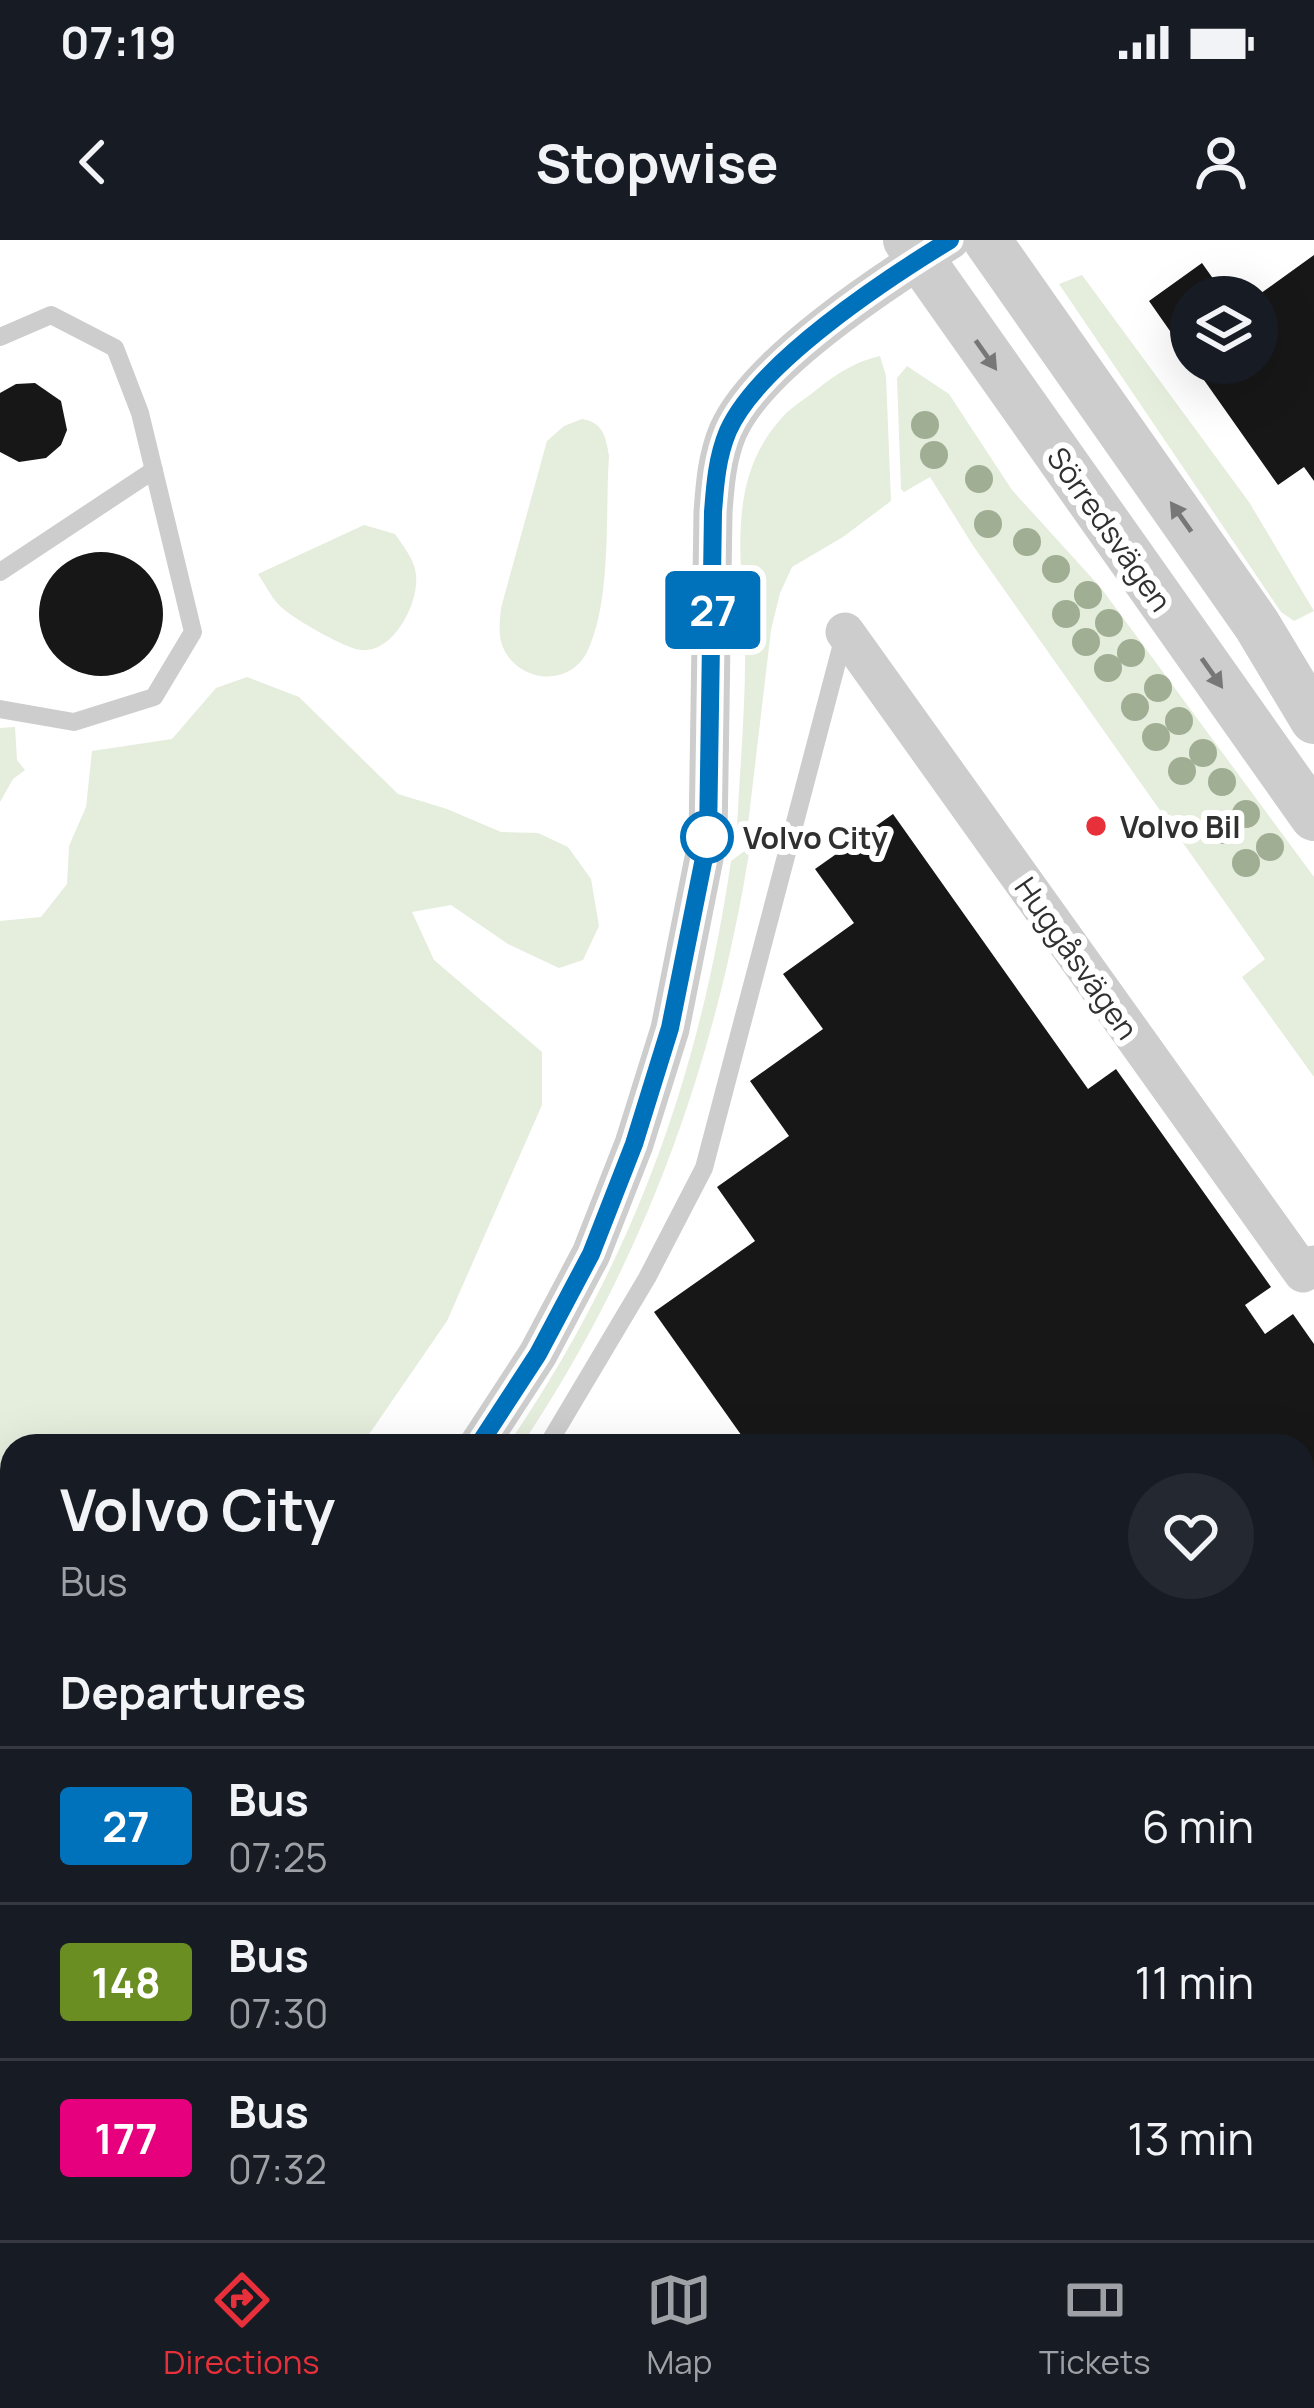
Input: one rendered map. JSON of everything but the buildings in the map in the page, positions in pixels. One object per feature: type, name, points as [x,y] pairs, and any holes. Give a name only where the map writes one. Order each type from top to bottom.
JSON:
[{"type":"street","points":[[987,240],[1307,692]]},
{"type":"street","points":[[486,1434],[538,1354],[591,1254],[634,1144],[670,1028],[708,838],[713,512],[715,478],[727,433],[743,404],[782,360],[925,246]]},
{"type":"street","name":"Sörredsvägen","points":[[925,246],[1314,818]]},
{"type":"street","name":"Huggåsvägen","points":[[845,632],[1303,1273],[1314,1265]]},
{"type":"lane","points":[[0,337],[51,315],[115,348],[140,413],[194,632],[154,697],[74,722],[0,709]]},
{"type":"lane","points":[[0,572],[154,470]]},
{"type":"lane","points":[[554,1434],[647,1278],[704,1168],[845,632]]},
{"type":"green space","points":[[1082,275],[1249,502],[1314,611],[1294,621],[1281,612],[1059,284]]},
{"type":"green space","points":[[880,356],[886,376],[891,501],[792,567],[780,593],[771,630],[747,833],[737,827],[745,665],[740,555],[751,471],[762,445],[788,412],[846,369]]},
{"type":"green space","points":[[907,366],[949,394],[1012,490],[1101,588],[1314,877],[1314,1077],[1242,977],[1265,959],[974,547],[930,477],[904,492],[901,489],[897,378]]},
{"type":"green space","points":[[582,419],[599,427],[609,456],[601,606],[580,662],[557,675],[531,674],[509,658],[501,640],[501,608],[547,441],[564,426]]},
{"type":"green space","points":[[364,525],[395,534],[413,564],[416,586],[409,612],[394,635],[373,649],[361,650],[285,610],[258,574]]},
{"type":"green space","points":[[247,677],[299,697],[398,794],[501,832],[538,833],[568,847],[591,879],[599,926],[583,960],[559,968],[508,944],[451,905],[412,912],[434,960],[542,1052],[542,1105],[447,1321],[369,1434],[0,1434],[0,921],[41,917],[67,884],[69,846],[86,807],[92,751],[172,739],[216,688]]},
{"type":"green space","points":[[15,727],[17,760],[25,770],[13,779],[0,802],[0,728]]},
{"type":"green space","points":[[750,847],[717,1006],[668,1159],[638,1233],[564,1377],[528,1434],[515,1434],[590,1308],[654,1167],[700,1019],[731,861]]},
{"type":"bus line","name":"27","points":[[488,1434],[538,1354],[591,1254],[634,1144],[670,1028],[708,838],[713,512],[715,478],[727,433],[743,404],[782,360],[950,240]]},
{"type":"place","name":"Volvo Bil","points":[[1096,826]]},
{"type":"place","name":"Volvo City","points":[[707,837]]}]
